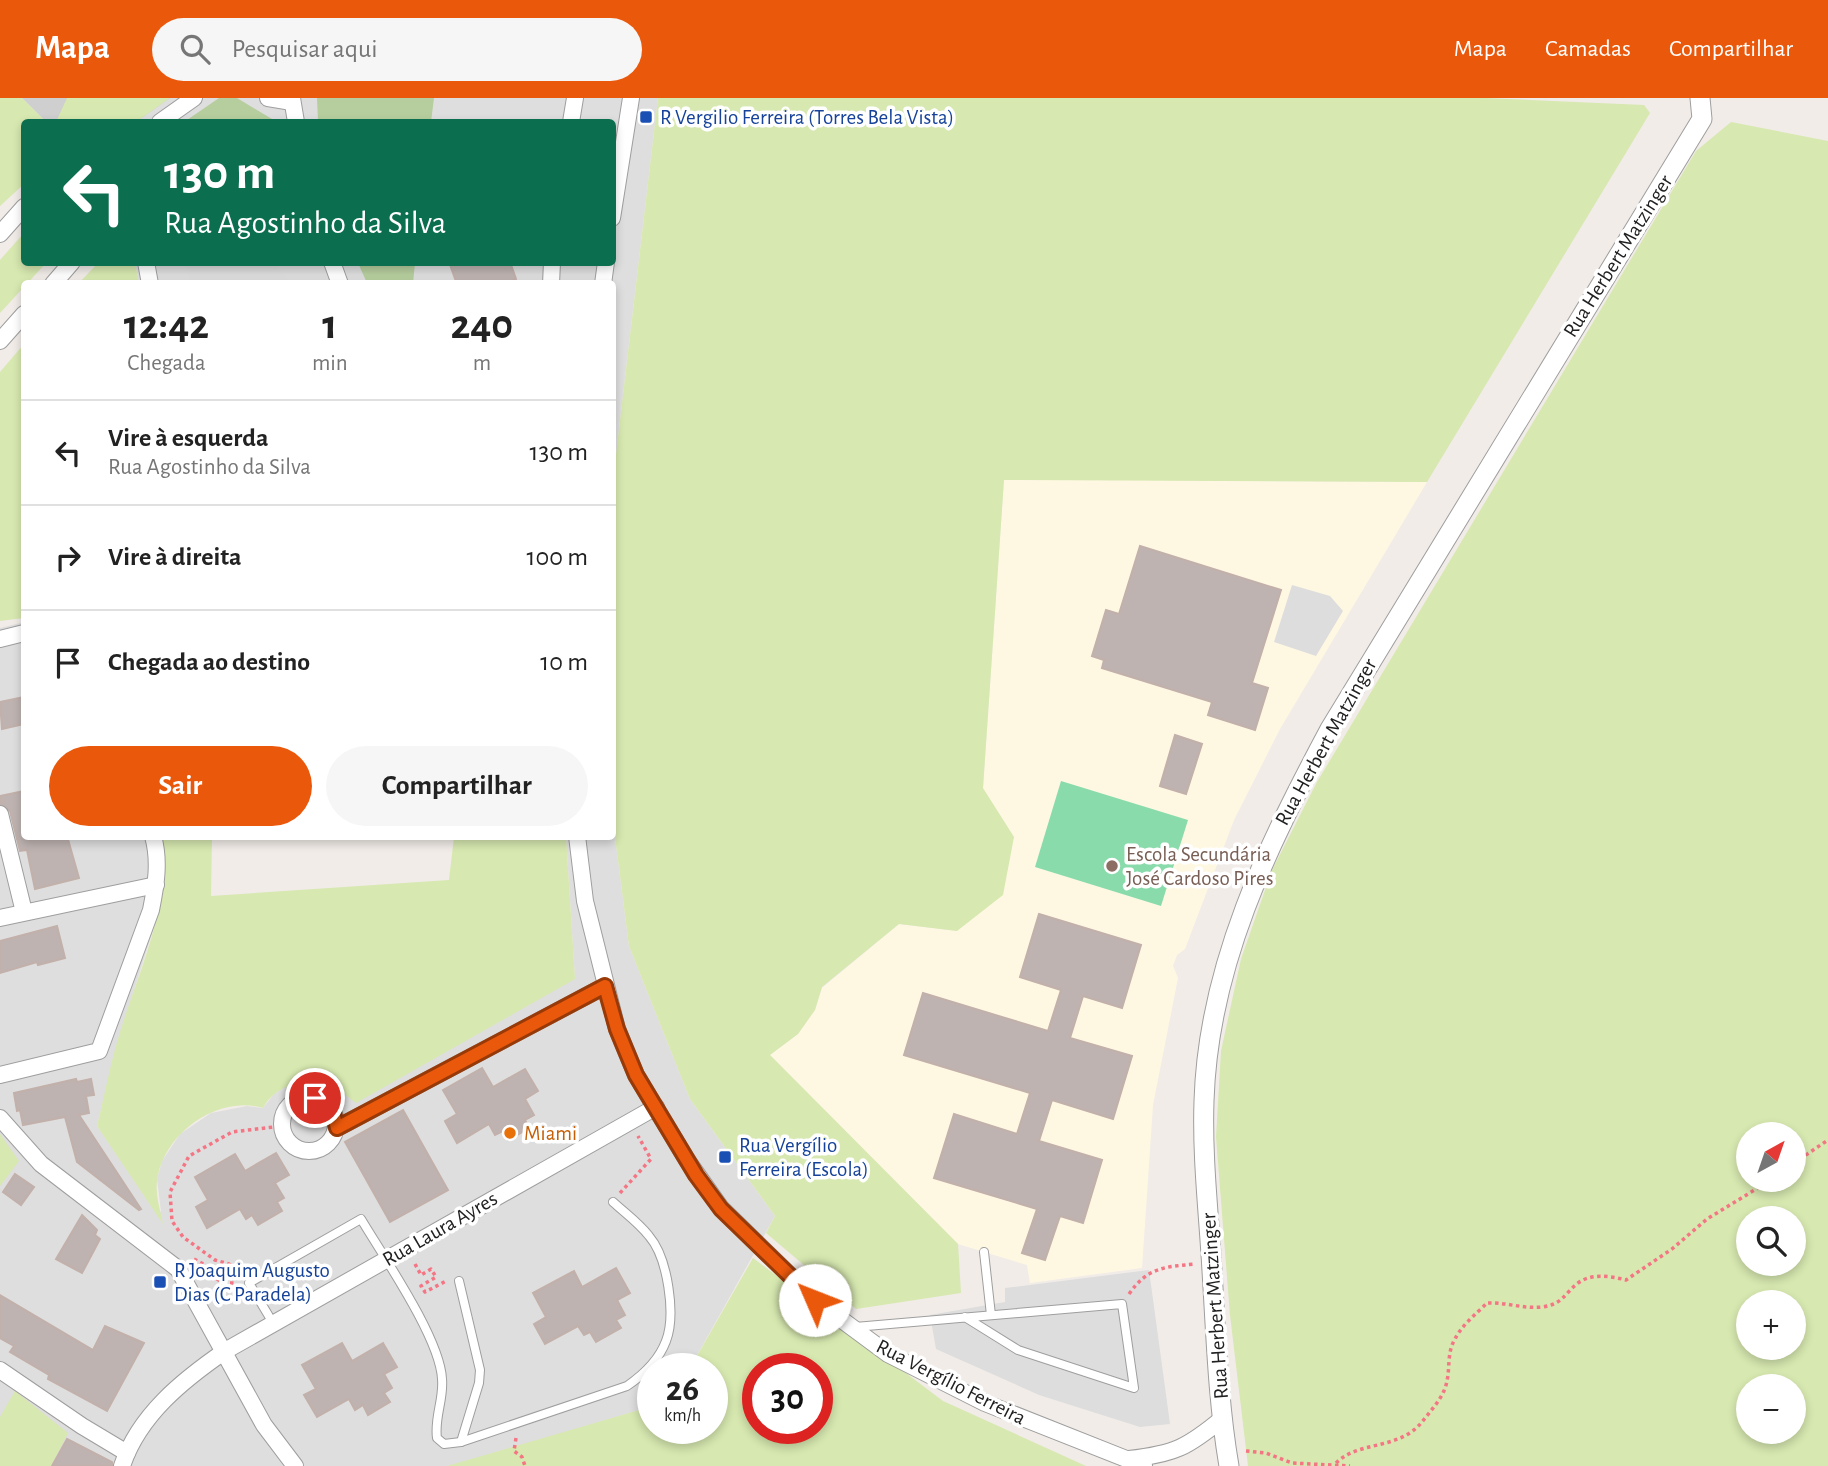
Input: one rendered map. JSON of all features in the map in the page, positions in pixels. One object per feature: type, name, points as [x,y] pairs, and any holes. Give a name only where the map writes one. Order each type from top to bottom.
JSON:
[{"type":"street","points":[[164,119],[194,98]]},
{"type":"street","points":[[268,98],[292,100],[295,119]]},
{"type":"street","points":[[572,119],[575,98]]},
{"type":"street","points":[[616,193],[631,98]]},
{"type":"street","name":"Rua Herbert Matzinger","points":[[1227,1461],[1212,1262],[1204,1101],[1210,1040],[1223,976],[1250,891],[1284,816],[1330,729],[1702,119],[1700,98]]},
{"type":"street","points":[[0,234],[21,210]]},
{"type":"street","points":[[56,280],[69,266]]},
{"type":"street","points":[[0,341],[21,317]]},
{"type":"street","points":[[0,639],[21,634]]},
{"type":"street","points":[[0,814],[24,912]]},
{"type":"street","points":[[0,1075],[99,1051],[151,910],[156,886],[157,852],[154,840]]},
{"type":"street","name":"Rua Vergílio Ferreira","points":[[577,840],[585,901],[617,1029],[636,1075],[691,1167],[721,1209],[815,1300],[888,1354],[985,1403],[1144,1466]]},
{"type":"street","points":[[0,918],[156,886]]},
{"type":"street","points":[[337,1128],[332,1109],[315,1098],[305,1097],[288,1107],[282,1126],[290,1144],[309,1152],[327,1145],[337,1128],[605,986]]},
{"type":"street","name":"Rua Laura Ayres","points":[[124,1459],[154,1410],[196,1371],[225,1351],[656,1107]]},
{"type":"street","points":[[0,1118],[41,1164],[173,1265],[225,1351],[264,1425],[295,1466]]},
{"type":"street","points":[[0,1370],[82,1426],[124,1459]]},
{"type":"street","name":"Rua Vergílio Ferreira","points":[[1126,1459],[1165,1455],[1194,1442],[1223,1418]]},
{"type":"lane","points":[[272,1323],[249,1283],[361,1219],[433,1345],[443,1381],[435,1427],[436,1438],[444,1444],[461,1442],[626,1386],[641,1376],[665,1344],[670,1327],[666,1270],[650,1236],[613,1202]]},
{"type":"lane","points":[[984,1252],[991,1315]]},
{"type":"lane","points":[[459,1281],[480,1370],[479,1383],[461,1442]]},
{"type":"lane","points":[[852,1328],[965,1317],[1122,1304],[1135,1388],[1018,1350],[965,1317]]},
{"type":"path","points":[[613,1202],[651,1159],[629,1122]]},
{"type":"path","points":[[229,1264],[215,1260],[190,1243],[172,1221],[170,1192],[189,1156],[232,1132],[282,1126]]},
{"type":"path","points":[[1806,1155],[1828,1140]]},
{"type":"path","points":[[1336,1463],[1345,1454],[1389,1444],[1408,1435],[1421,1423],[1439,1402],[1443,1392],[1455,1337],[1487,1303],[1544,1307],[1565,1299],[1579,1282],[1604,1275],[1626,1280],[1672,1249],[1707,1219],[1751,1192]]},
{"type":"path","points":[[182,1250],[190,1243]]},
{"type":"path","points":[[406,1248],[421,1275],[431,1269],[436,1277],[421,1286],[425,1292],[441,1282]]},
{"type":"path","points":[[188,1254],[220,1272],[229,1274],[237,1270]]},
{"type":"path","points":[[1122,1304],[1139,1280],[1159,1268],[1212,1262]]},
{"type":"path","points":[[173,1265],[188,1266],[225,1283],[249,1283]]},
{"type":"path","points":[[518,1422],[514,1451],[522,1457],[525,1466]]},
{"type":"path","points":[[1227,1461],[1266,1453],[1292,1463],[1336,1463],[1350,1466]]},
{"type":"shaded area","points":[[22,98],[658,98],[616,455],[616,280],[138,280],[136,266],[616,266],[616,119],[43,119]]},
{"type":"shaded area","points":[[22,98],[170,98],[140,119],[43,119]]},
{"type":"shaded area","points":[[186,266],[277,266],[288,280],[189,280]]},
{"type":"shaded area","name":"Escola Secundária José Cardoso Pires","points":[[1004,479],[1427,482],[1280,729],[1234,820],[1185,949],[1177,955],[1173,966],[1178,978],[1153,1105],[1142,1268],[1030,1283],[1027,1265],[958,1244],[770,1055],[798,1034],[815,1010],[822,988],[899,924],[957,931],[1014,837],[983,789]]},
{"type":"shaded area","points":[[1292,585],[1330,596],[1343,611],[1316,656],[1274,642]]},
{"type":"shaded area","points":[[21,623],[21,840],[163,840],[165,855],[157,918],[117,1044],[97,1126],[161,1212],[157,1179],[162,1161],[180,1134],[211,1113],[247,1106],[263,1108],[274,1094],[288,1085],[324,1078],[575,979],[566,840],[615,840],[629,946],[690,1099],[775,1216],[698,1353],[637,1353],[637,1411],[454,1466],[0,1466],[0,628]]},
{"type":"shaded area","points":[[1149,1270],[1170,1424],[1140,1427],[1039,1395],[936,1349],[930,1315],[1005,1302],[1005,1288]]},
{"type":"green space","points":[[0,98],[22,98],[43,119],[21,119],[21,187],[0,206]]},
{"type":"green space","points":[[67,98],[170,98],[140,119],[57,119]]},
{"type":"green space","points":[[219,98],[237,98],[272,119],[188,119]]},
{"type":"green space","points":[[317,98],[434,98],[431,119],[318,119]]},
{"type":"green space","points":[[658,98],[1485,98],[1644,105],[1650,113],[1427,482],[1004,480],[983,788],[1014,837],[1003,895],[957,931],[899,924],[822,987],[815,1010],[798,1034],[770,1055],[958,1244],[961,1293],[856,1309],[766,1233],[775,1216],[690,1099],[629,946],[615,840],[616,455]]},
{"type":"green space","points":[[1731,122],[1828,141],[1828,1466],[1248,1466],[1230,1315],[1216,1137],[1221,1051],[1241,959],[1272,870],[1317,782],[1696,151]]},
{"type":"green space","points":[[21,236],[21,266],[43,266],[30,280],[21,280],[21,290],[0,313],[0,260]]},
{"type":"green space","points":[[95,266],[136,266],[138,280],[82,280]]},
{"type":"green space","points":[[359,266],[415,266],[413,280],[366,280]]},
{"type":"green space","points":[[21,348],[21,618],[0,621],[0,372]]},
{"type":"green space","points":[[1061,781],[1188,820],[1161,906],[1035,867]]},
{"type":"green space","points":[[163,840],[212,840],[211,896],[449,880],[454,840],[566,840],[575,979],[356,1103],[323,1078],[282,1089],[263,1108],[246,1105],[229,1107],[197,1120],[183,1131],[163,1159],[158,1175],[157,1194],[163,1224],[97,1126],[117,1042],[157,916],[164,865]]},
{"type":"green space","points":[[0,1134],[19,1161],[0,1186]]},
{"type":"green space","points":[[753,1258],[943,1401],[1086,1466],[447,1466],[637,1411],[637,1444],[728,1444],[728,1353],[699,1353]]},
{"type":"green space","points":[[15,1391],[68,1433],[51,1466],[0,1466],[0,1417]]},
{"type":"building","points":[[450,266],[511,266],[516,279],[514,280],[456,280]]},
{"type":"building","points":[[1140,546],[1281,590],[1252,683],[1268,688],[1255,730],[1208,715],[1212,702],[1102,668],[1104,660],[1092,656],[1106,610],[1119,614]]},
{"type":"building","points":[[21,698],[21,725],[2,729],[0,702]]},
{"type":"building","points":[[1175,735],[1202,744],[1186,794],[1160,786]]},
{"type":"building","points":[[21,792],[21,840],[68,840],[79,878],[35,889],[27,850],[20,851],[10,811],[0,804],[0,796]]},
{"type":"building","points":[[1039,914],[1141,945],[1122,1008],[1083,996],[1070,1038],[1132,1056],[1113,1119],[1052,1100],[1039,1141],[1102,1160],[1083,1223],[1060,1216],[1045,1260],[1022,1253],[1037,1209],[934,1178],[954,1114],[1017,1134],[1030,1093],[904,1055],[923,993],[1048,1031],[1061,990],[1020,977]]},
{"type":"building","points":[[57,926],[65,958],[38,965],[37,962],[0,973],[0,941]]},
{"type":"building","points":[[482,1068],[493,1087],[525,1069],[538,1091],[525,1099],[534,1115],[525,1120],[529,1128],[508,1140],[503,1131],[495,1135],[489,1124],[457,1143],[445,1121],[457,1114],[443,1090]]},
{"type":"building","points":[[76,1079],[77,1082],[91,1079],[94,1095],[86,1096],[89,1113],[79,1115],[141,1209],[139,1210],[77,1162],[65,1117],[23,1125],[14,1093]]},
{"type":"building","points":[[403,1110],[448,1190],[390,1222],[345,1142]]},
{"type":"building","points":[[276,1153],[289,1175],[275,1183],[284,1198],[277,1202],[282,1211],[258,1225],[252,1215],[246,1219],[240,1209],[207,1228],[196,1207],[208,1200],[195,1177],[235,1154],[245,1171]]},
{"type":"building","points":[[15,1174],[34,1187],[21,1205],[3,1192]]},
{"type":"building","points":[[82,1215],[97,1230],[95,1235],[100,1239],[82,1273],[56,1259]]},
{"type":"building","points":[[616,1268],[630,1293],[617,1300],[625,1315],[616,1320],[621,1328],[596,1342],[590,1332],[584,1335],[578,1326],[545,1344],[534,1324],[546,1317],[533,1293],[574,1271],[582,1287]]},
{"type":"building","points":[[0,1295],[93,1350],[105,1326],[144,1343],[107,1411],[48,1379],[49,1375],[10,1352],[14,1346],[0,1338]]},
{"type":"building","points":[[342,1343],[352,1361],[383,1343],[397,1367],[384,1374],[392,1388],[384,1393],[390,1402],[368,1415],[363,1405],[355,1410],[349,1399],[317,1417],[304,1395],[316,1389],[302,1365]]},
{"type":"building","points":[[67,1439],[112,1462],[112,1466],[52,1466]]},
{"type":"place","name":"R Vergilio Ferreira (Torres Bela Vista)","points":[[646,117]]},
{"type":"place","name":"Escola Secundária José Cardoso Pires","points":[[1112,866]]},
{"type":"place","name":"Miami","points":[[510,1133]]},
{"type":"place","name":"Rua Vergílio Ferreira (Escola)","points":[[725,1157]]},
{"type":"place","name":"R Joaquim Augusto Dias (C Paradela)","points":[[160,1282]]},
{"type":"route","points":[[315,1098],[332,1109],[337,1128],[605,986],[617,1029],[636,1075],[696,1175],[721,1209],[815,1300]]}]
